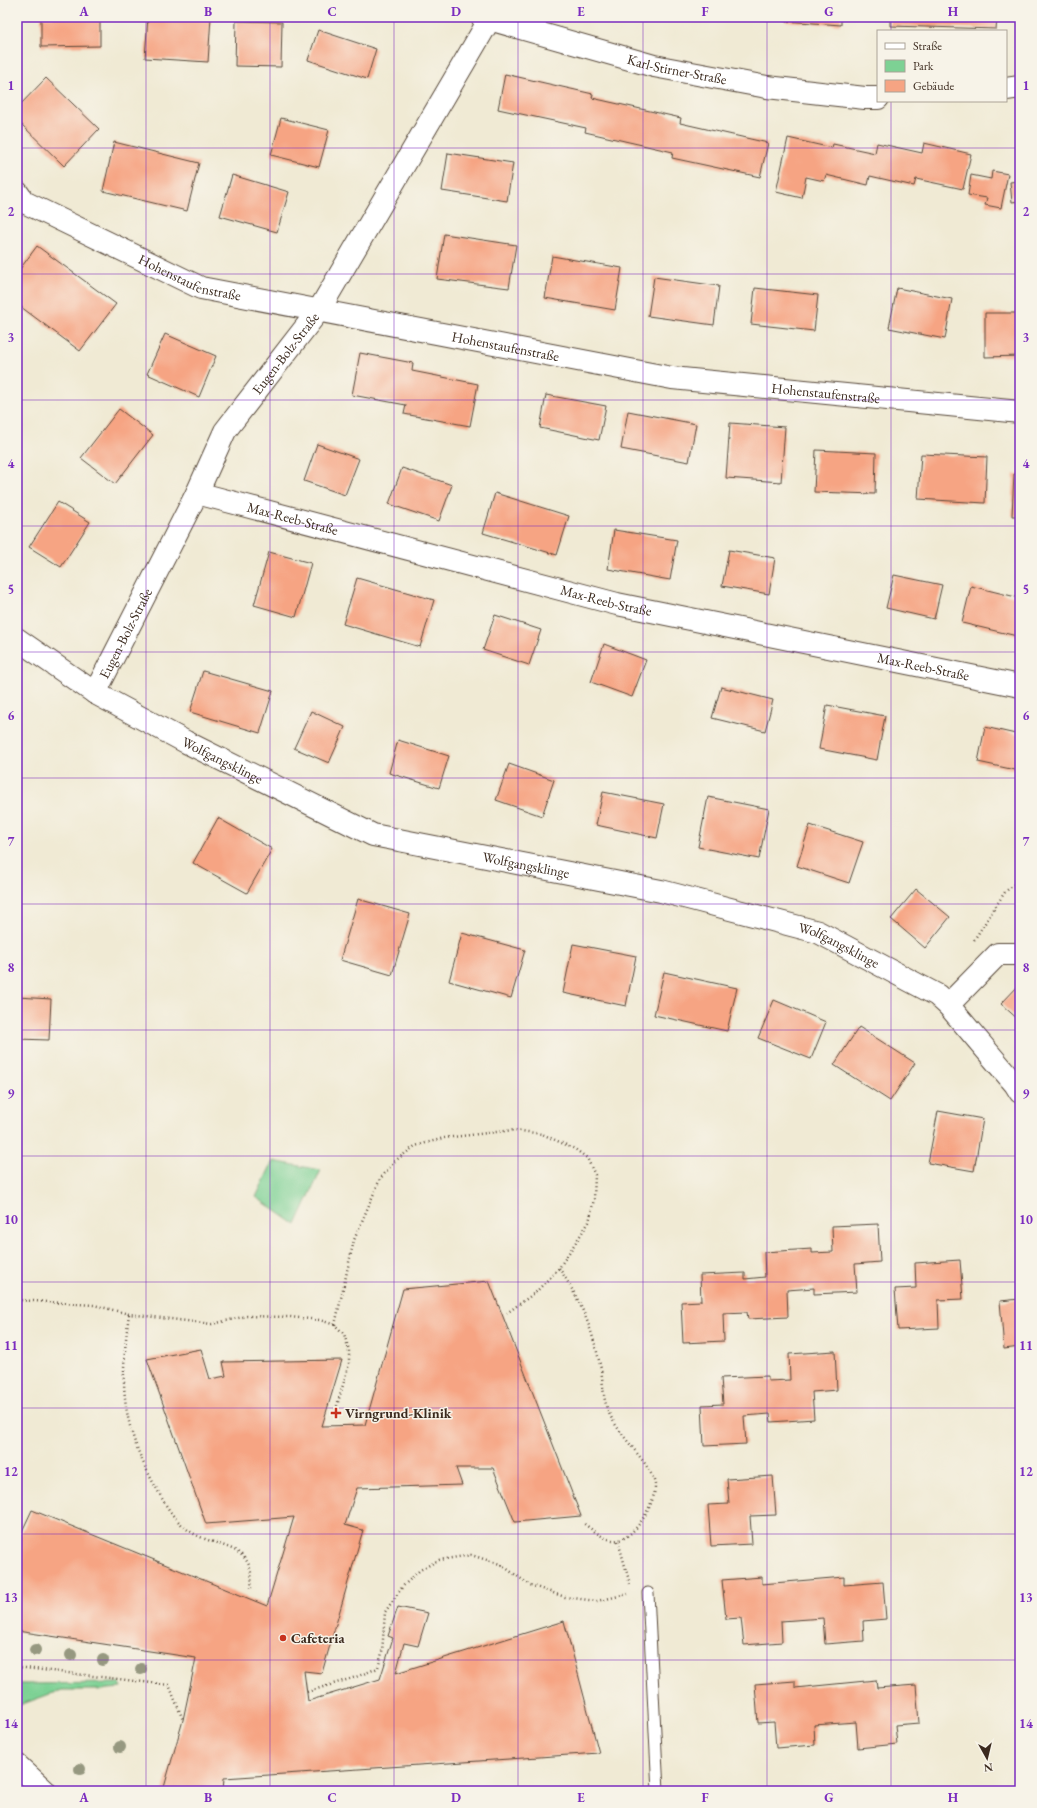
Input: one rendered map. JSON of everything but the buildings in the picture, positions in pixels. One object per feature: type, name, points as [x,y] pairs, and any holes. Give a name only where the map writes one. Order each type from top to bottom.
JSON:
[{"type":"street","name":"Karl-Stirner-Straße","points":[[488,18],[654,66],[767,87],[877,98]]},
{"type":"street","name":"Eugen-Bolz-Straße","points":[[96,693],[197,493],[225,431],[320,310],[488,18]]},
{"type":"street","points":[[1007,89],[1020,87]]},
{"type":"street","name":"Hohenstaufenstraße","points":[[17,192],[24,202],[201,288],[672,378],[1020,412]]},
{"type":"street","name":"Max-Reeb-Straße","points":[[197,493],[617,604],[1020,686]]},
{"type":"street","name":"Wolfgangsklinge","points":[[17,639],[96,693],[186,742],[373,835],[661,892],[818,932],[937,995],[948,1005],[1015,1084],[1020,1092]]},
{"type":"street","points":[[948,1005],[998,954],[1020,954]]},
{"type":"street","points":[[17,1765],[45,1791]]},
{"type":"lane","points":[[648,1593],[658,1791]]},
{"type":"path","points":[[971,944],[1005,892],[1020,879]]},
{"type":"path","points":[[335,1325],[354,1240],[380,1179],[395,1160],[415,1146],[444,1138],[514,1130],[542,1134],[575,1149],[587,1158],[595,1175],[594,1199],[589,1222],[560,1268],[536,1292],[507,1312]]},
{"type":"path","points":[[560,1268],[577,1296],[590,1325],[601,1369],[607,1408],[619,1432],[650,1470],[655,1485],[651,1505],[629,1536],[618,1541],[602,1537],[583,1523]]},
{"type":"path","points":[[17,1300],[94,1305],[129,1314],[212,1324],[247,1316],[290,1317],[320,1320],[335,1325],[344,1334],[349,1350],[349,1364],[334,1416]]},
{"type":"path","points":[[129,1314],[124,1355],[123,1386],[126,1414],[143,1465],[169,1511],[180,1524],[193,1535],[238,1551],[249,1562],[253,1575],[251,1588]]},
{"type":"path","points":[[618,1541],[632,1593]]},
{"type":"path","points":[[307,1692],[356,1677],[378,1668],[382,1653],[385,1612],[402,1586],[420,1570],[438,1560],[471,1555],[500,1564],[530,1585],[565,1597],[597,1601],[632,1593],[648,1593]]},
{"type":"path","points":[[17,1667],[169,1685],[182,1720]]},
{"type":"green space","points":[[273,1161],[321,1170],[296,1225],[256,1197]]},
{"type":"green space","points":[[119,1683],[121,1688],[61,1690],[17,1706],[17,1684]]},
{"type":"place","name":"Virngrund-Klinik","points":[[336,1413]]},
{"type":"place","name":"Cafeteria","points":[[283,1638]]}]
